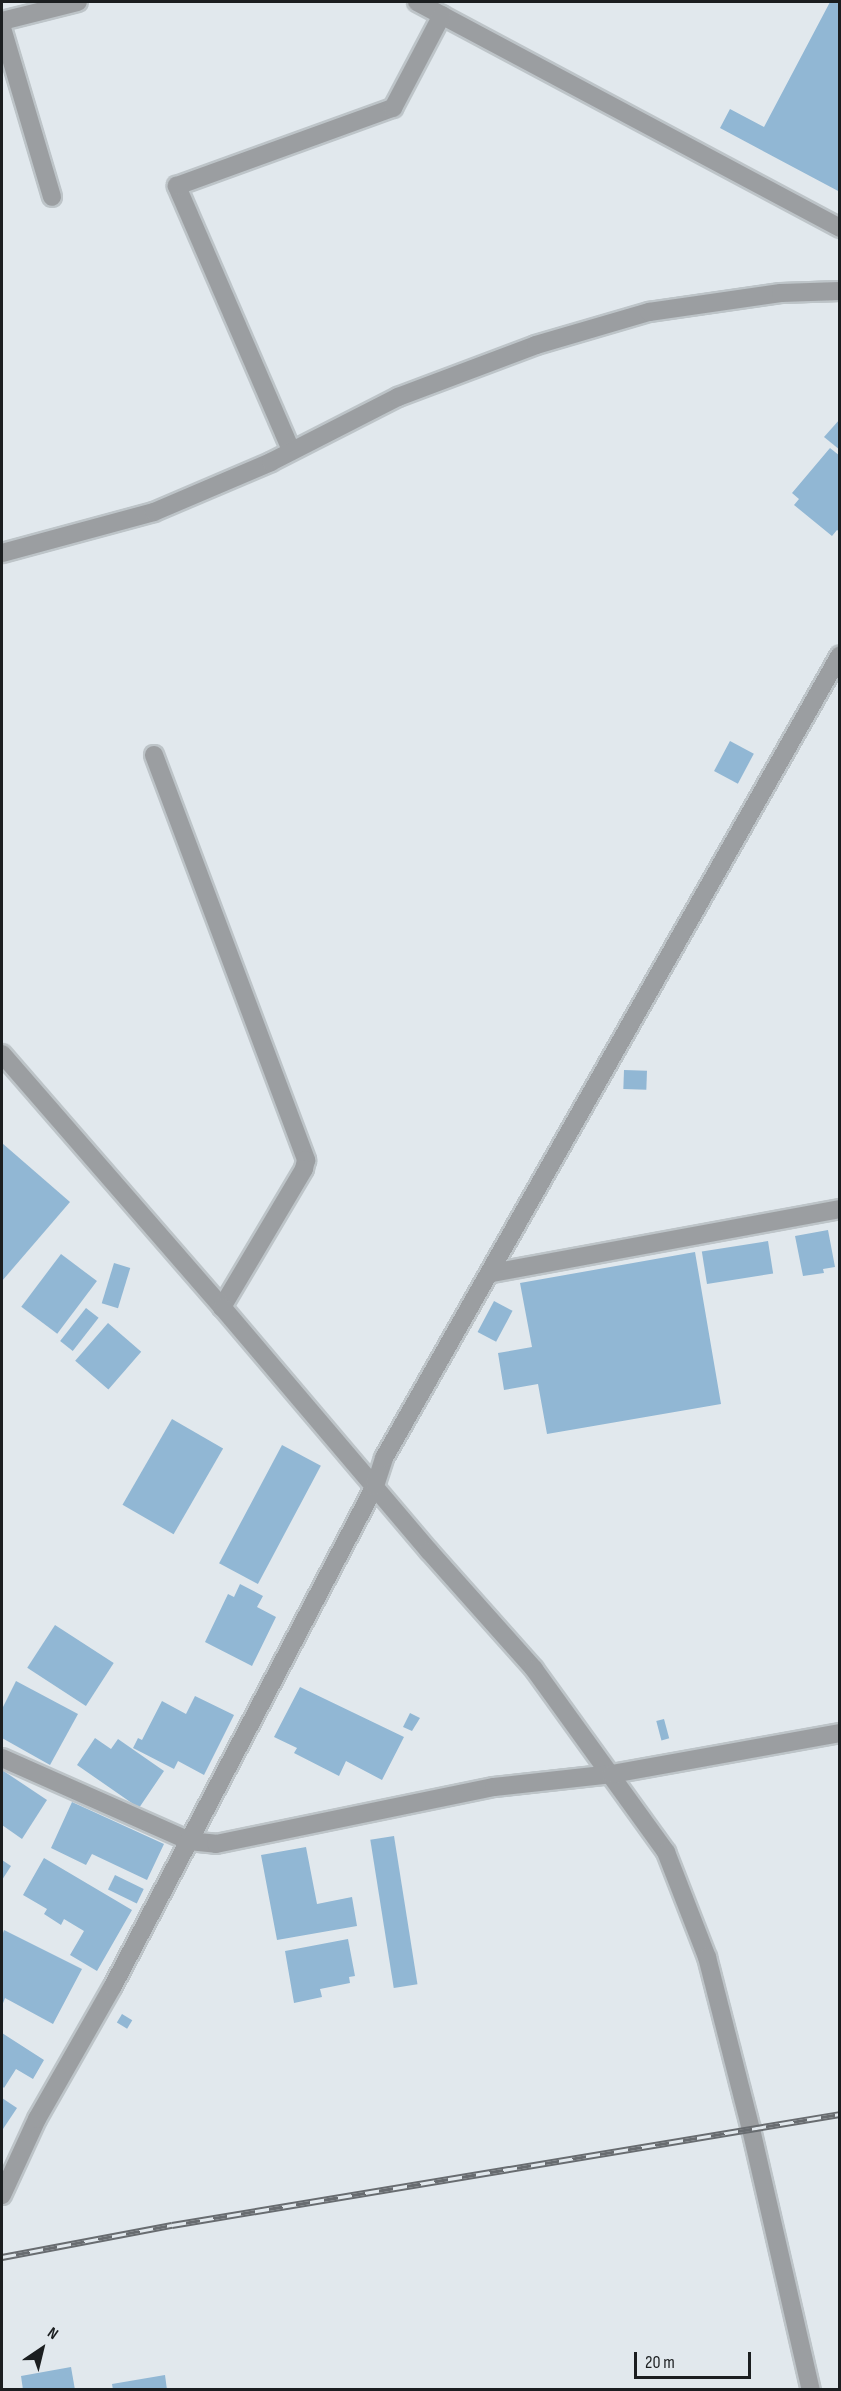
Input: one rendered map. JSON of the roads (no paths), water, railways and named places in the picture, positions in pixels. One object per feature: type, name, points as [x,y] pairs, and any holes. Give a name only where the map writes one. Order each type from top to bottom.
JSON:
[{"type":"street","points":[[2,21],[78,2]]},
{"type":"street","points":[[417,2],[840,228]]},
{"type":"street","points":[[291,450],[177,186],[393,108],[442,15]]},
{"type":"street","points":[[2,28],[52,197]]},
{"type":"street","points":[[2,553],[154,512],[271,462],[398,397],[536,345],[649,312],[781,293],[840,291]]},
{"type":"street","points":[[2,2195],[38,2119],[113,1986],[375,1486],[384,1458],[492,1273],[716,870],[840,656]]},
{"type":"street","points":[[154,755],[306,1160],[304,1169],[222,1307]]},
{"type":"street","points":[[2,1054],[534,1669],[612,1774],[666,1852],[707,1957],[751,2129],[811,2390]]},
{"type":"street","points":[[492,1273],[840,1209]]},
{"type":"street","points":[[2,1758],[189,1841],[216,1844],[495,1786],[612,1774],[840,1733]]},
{"type":"railway","points":[[2,2257],[172,2225],[840,2114]]}]
